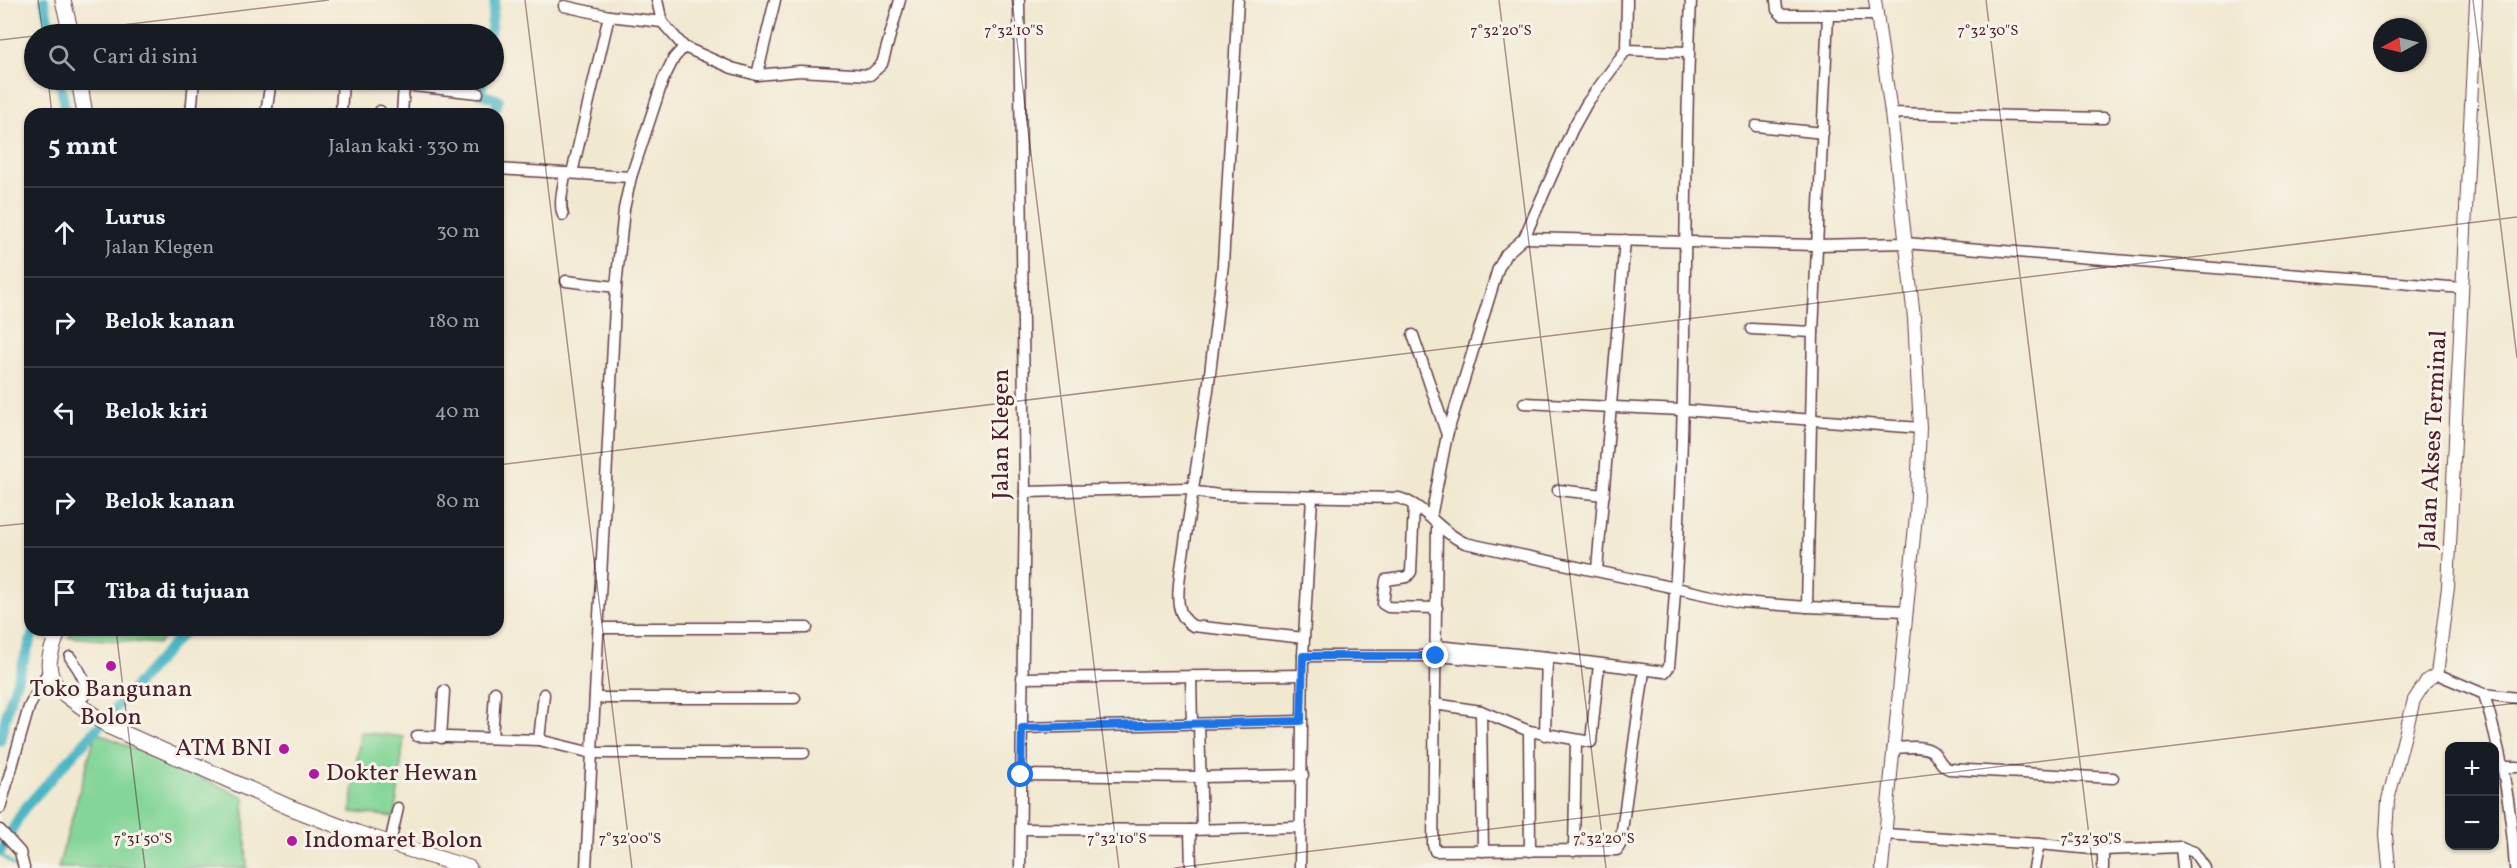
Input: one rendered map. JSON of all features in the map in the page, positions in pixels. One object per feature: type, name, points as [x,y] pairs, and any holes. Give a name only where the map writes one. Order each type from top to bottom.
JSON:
[{"type":"main road","points":[[63,0],[68,24]]},
{"type":"main road","points":[[81,90],[84,108]]},
{"type":"main road","points":[[56,636],[49,654],[49,670],[57,688],[110,727],[288,807],[390,843],[430,862],[469,868]]},
{"type":"street","points":[[657,0],[663,22],[684,47],[732,68],[757,75],[809,71],[863,76],[875,72],[884,59],[900,0]]},
{"type":"street","points":[[757,75],[775,0]]},
{"type":"street","name":"Jalan Klegen","points":[[1019,0],[1025,492],[1020,868]]},
{"type":"street","points":[[1238,0],[1223,264],[1208,390],[1180,575],[1179,605],[1183,618],[1193,626],[1304,638]]},
{"type":"street","points":[[1627,0],[1626,50],[1587,103],[1572,130],[1524,238],[1506,254],[1497,269],[1447,435],[1434,522],[1437,608],[1433,849],[1438,851],[1613,851],[1620,845],[1644,671]]},
{"type":"street","points":[[1303,656],[1436,651],[1599,664],[1644,671],[1668,670],[1676,588],[1691,0]]},
{"type":"street","points":[[1776,0],[1777,10],[1782,15],[1877,15]]},
{"type":"street","points":[[1875,0],[1891,113],[1914,318],[1920,428],[1907,611],[1882,868]]},
{"type":"street","name":"Jalan Akses Terminal","points":[[2437,674],[2448,587],[2476,0]]},
{"type":"street","points":[[564,6],[609,16],[663,22]]},
{"type":"street","points":[[1807,608],[1813,332],[1828,15]]},
{"type":"street","points":[[563,215],[560,207],[609,16]]},
{"type":"street","points":[[586,868],[616,287],[624,209],[631,177],[663,80],[674,58],[684,47]]},
{"type":"street","points":[[1626,50],[1688,52]]},
{"type":"street","points":[[192,108],[193,90]]},
{"type":"street","points":[[267,108],[270,90]]},
{"type":"street","points":[[341,108],[342,90]]},
{"type":"street","points":[[402,108],[404,90]]},
{"type":"street","points":[[450,90],[478,93]]},
{"type":"street","points":[[1891,113],[2104,118]]},
{"type":"street","points":[[1756,126],[1823,133]]},
{"type":"street","points":[[504,169],[631,177]]},
{"type":"street","points":[[1524,238],[1818,245],[1905,243],[2462,288]]},
{"type":"street","points":[[1597,570],[1625,240]]},
{"type":"street","points":[[566,281],[616,287]]},
{"type":"street","points":[[1751,329],[1813,332]]},
{"type":"street","points":[[1413,335],[1447,435]]},
{"type":"street","points":[[1524,403],[1611,409],[1682,410],[1920,428]]},
{"type":"street","points":[[1025,492],[1187,488],[1204,494],[1399,498],[1414,505],[1465,543],[1741,602],[1807,608],[1907,611]]},
{"type":"street","points":[[1558,490],[1604,495]]},
{"type":"street","points":[[1300,868],[1303,656],[1312,497]]},
{"type":"street","points":[[1414,505],[1411,572],[1407,578],[1386,580],[1383,604],[1388,607],[1437,608]]},
{"type":"street","points":[[600,628],[807,628]]},
{"type":"street","points":[[70,657],[81,674],[86,688],[86,694],[76,703]]},
{"type":"street","points":[[1545,735],[1547,661]]},
{"type":"street","points":[[1434,704],[1481,711],[1529,731],[1589,743],[1593,740],[1599,664]]},
{"type":"street","points":[[0,808],[3,782],[29,707],[49,670]]},
{"type":"street","points":[[2389,868],[2386,835],[2390,789],[2414,700],[2427,681],[2437,674],[2484,694],[2517,698]]},
{"type":"street","points":[[1022,678],[1303,675]]},
{"type":"street","points":[[1191,676],[1202,777],[1191,868]]},
{"type":"street","points":[[441,738],[444,691]]},
{"type":"street","points":[[492,738],[495,692]]},
{"type":"street","points":[[539,740],[544,694]]},
{"type":"street","points":[[2484,694],[2510,800],[2515,868]]},
{"type":"street","points":[[595,698],[795,698]]},
{"type":"street","points":[[1481,711],[1483,851]]},
{"type":"street","points":[[1022,728],[1301,721]]},
{"type":"street","points":[[1529,731],[1530,851]]},
{"type":"street","points":[[417,736],[539,740],[592,753],[804,753]]},
{"type":"street","points":[[1574,851],[1576,741]]},
{"type":"street","points":[[1893,748],[1928,749],[1934,753],[1942,766],[1949,769],[2113,778]]},
{"type":"street","points":[[2503,767],[2517,767]]},
{"type":"street","points":[[1021,775],[1202,777],[1303,775]]},
{"type":"street","points":[[390,843],[398,808]]},
{"type":"street","points":[[1021,829],[1196,830],[1301,826]]},
{"type":"street","points":[[2,832],[17,848],[23,859],[24,868]]},
{"type":"street","points":[[1885,834],[2103,850],[2181,847],[2194,852],[2205,868]]},
{"type":"street","points":[[2034,868],[2039,844]]},
{"type":"street","points":[[2181,847],[2183,868]]},
{"type":"street","points":[[2103,850],[2103,868]]},
{"type":"green space","points":[[69,636],[164,636],[158,644]]},
{"type":"green space","points":[[96,732],[244,797],[247,868],[58,868]]},
{"type":"green space","points":[[360,732],[404,737],[395,817],[351,812]]},
{"type":"waterway","points":[[44,0],[49,24]]},
{"type":"waterway","points":[[491,24],[495,0]]},
{"type":"waterway","points":[[62,90],[65,108]]},
{"type":"waterway","points":[[482,90],[481,94],[499,100],[496,108]]},
{"type":"waterway","points":[[0,741],[9,704],[32,636]]},
{"type":"waterway","points":[[0,852],[23,810],[181,636]]},
{"type":"waterway","points":[[0,854],[17,868]]},
{"type":"place","name":"Toko Bangunan Bolon","points":[[111,666]]},
{"type":"place","name":"ATM BNI","points":[[284,749]]},
{"type":"place","name":"Dokter Hewan","points":[[314,774]]},
{"type":"place","name":"Indomaret Bolon","points":[[292,841]]},
{"type":"route","points":[[1021,775],[1022,728],[1301,721],[1303,656],[1436,656]]}]
